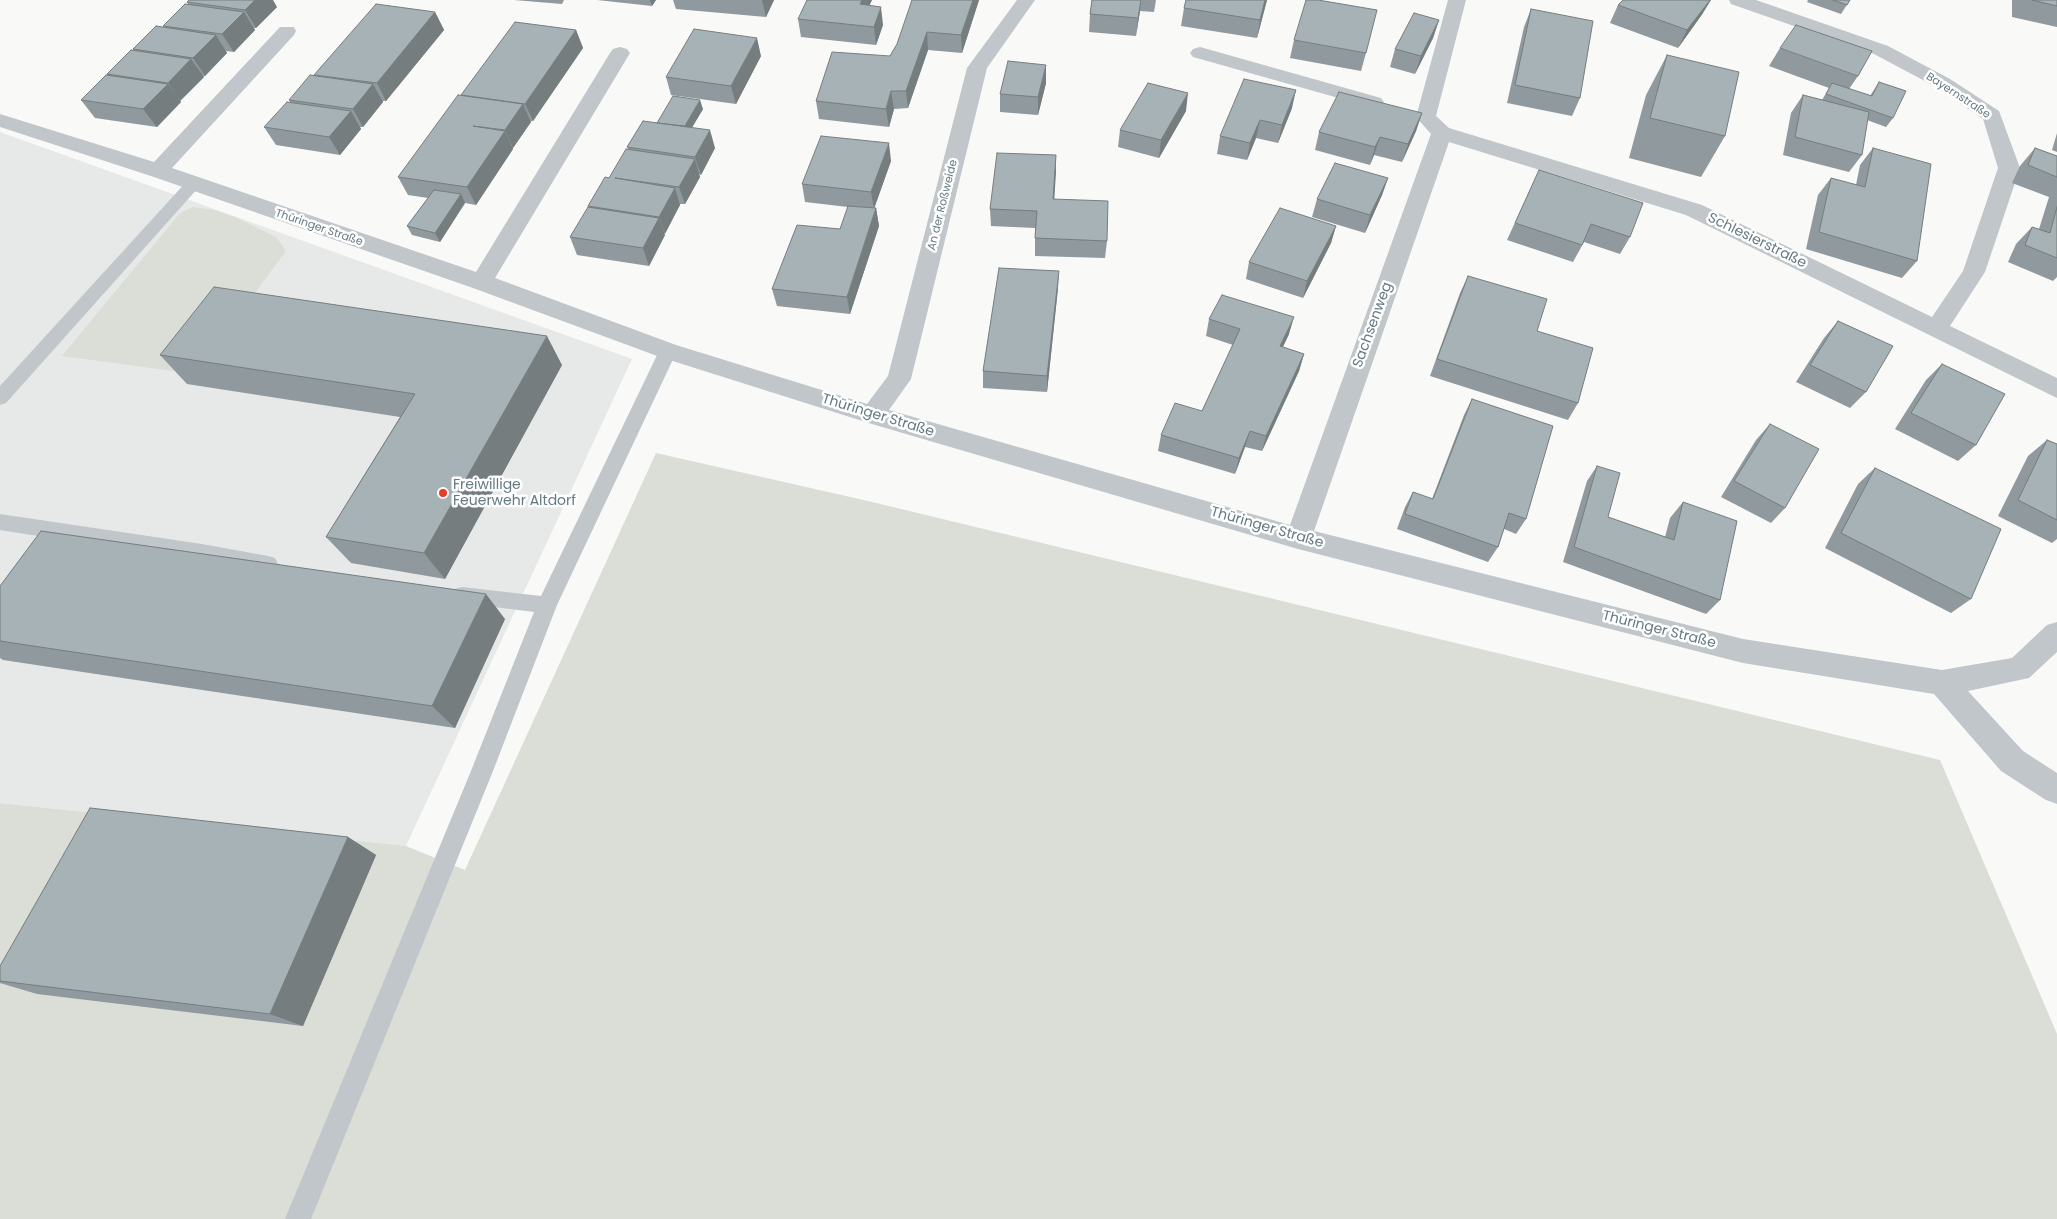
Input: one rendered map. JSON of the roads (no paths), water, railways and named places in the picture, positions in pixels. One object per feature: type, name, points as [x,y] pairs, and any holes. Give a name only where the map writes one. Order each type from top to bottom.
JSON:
[{"type":"street","name":"An der Roßweide","points":[[872,414],[899,380],[977,68],[1026,0]]},
{"type":"street","name":"Sachsenweg","points":[[1298,538],[1434,125],[1457,0]]},
{"type":"street","name":"Bayernstraße","points":[[1738,0],[1881,50],[1943,83],[1992,116],[2009,168],[1974,272],[1936,329]]},
{"type":"street","points":[[158,171],[287,31]]},
{"type":"street","points":[[1200,53],[1398,109],[1434,125]]},
{"type":"street","points":[[481,282],[620,54]]},
{"type":"street","name":"Thüringer Straße","points":[[0,120],[158,171],[481,282],[668,351],[872,414],[1298,538],[1743,652],[1942,682],[2019,669],[2057,634]]},
{"type":"street","name":"Schlesierstraße","points":[[1434,125],[1694,210],[2057,389]]},
{"type":"street","points":[[1942,682],[2012,761],[2057,790]]},
{"type":"lane","points":[[0,398],[193,184]]},
{"type":"lane","points":[[298,1219],[482,770],[547,605],[668,351]]},
{"type":"lane","points":[[0,522],[202,552],[289,568]]},
{"type":"lane","points":[[442,592],[547,605]]},
{"type":"place","name":"Freiwillige Feuerwehr Altdorf","points":[[443,493]]}]
